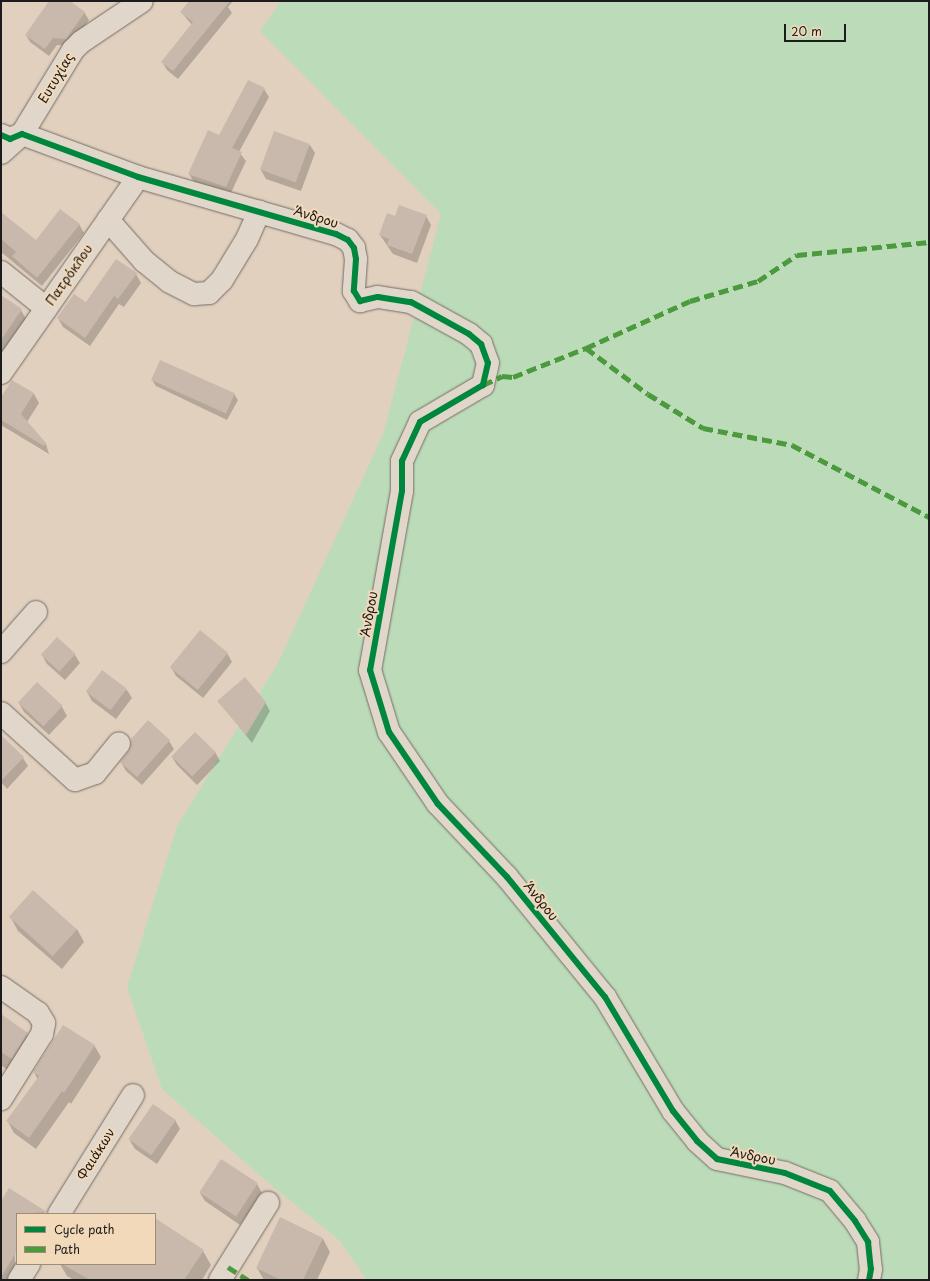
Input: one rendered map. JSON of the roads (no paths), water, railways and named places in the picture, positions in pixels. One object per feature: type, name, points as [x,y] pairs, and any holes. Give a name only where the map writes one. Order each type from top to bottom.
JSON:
[{"type":"street","name":"Ευτυχίας","points":[[1,153],[22,134],[72,50],[80,42],[142,1]]},
{"type":"street","name":"Άνδρου","points":[[1,135],[10,139],[22,134],[138,177],[336,234],[348,240],[354,248],[356,259],[353,285],[356,298],[364,302],[378,297],[392,298],[422,306],[469,334],[481,344],[488,363],[483,385],[420,422],[402,461],[402,491],[370,670],[389,732],[438,804],[507,877],[605,997],[673,1111],[697,1141],[717,1159],[785,1173],[830,1191],[855,1221],[868,1242],[871,1269],[869,1280]]},
{"type":"street","name":"Πατρόκλου","points":[[1,373],[138,177]]},
{"type":"street","points":[[108,220],[144,261],[170,282],[194,294],[209,293],[222,280],[247,239],[259,212]]},
{"type":"street","points":[[1,272],[46,308]]},
{"type":"street","points":[[1,652],[36,612]]},
{"type":"street","points":[[1,713],[75,780],[95,773],[119,743]]},
{"type":"street","points":[[1,987],[42,1017],[44,1028],[1,1099]]},
{"type":"street","name":"Φαιάκων","points":[[60,1213],[132,1095]]},
{"type":"street","points":[[220,1280],[268,1203]]},
{"type":"street","points":[[19,1280],[28,1265]]}]
